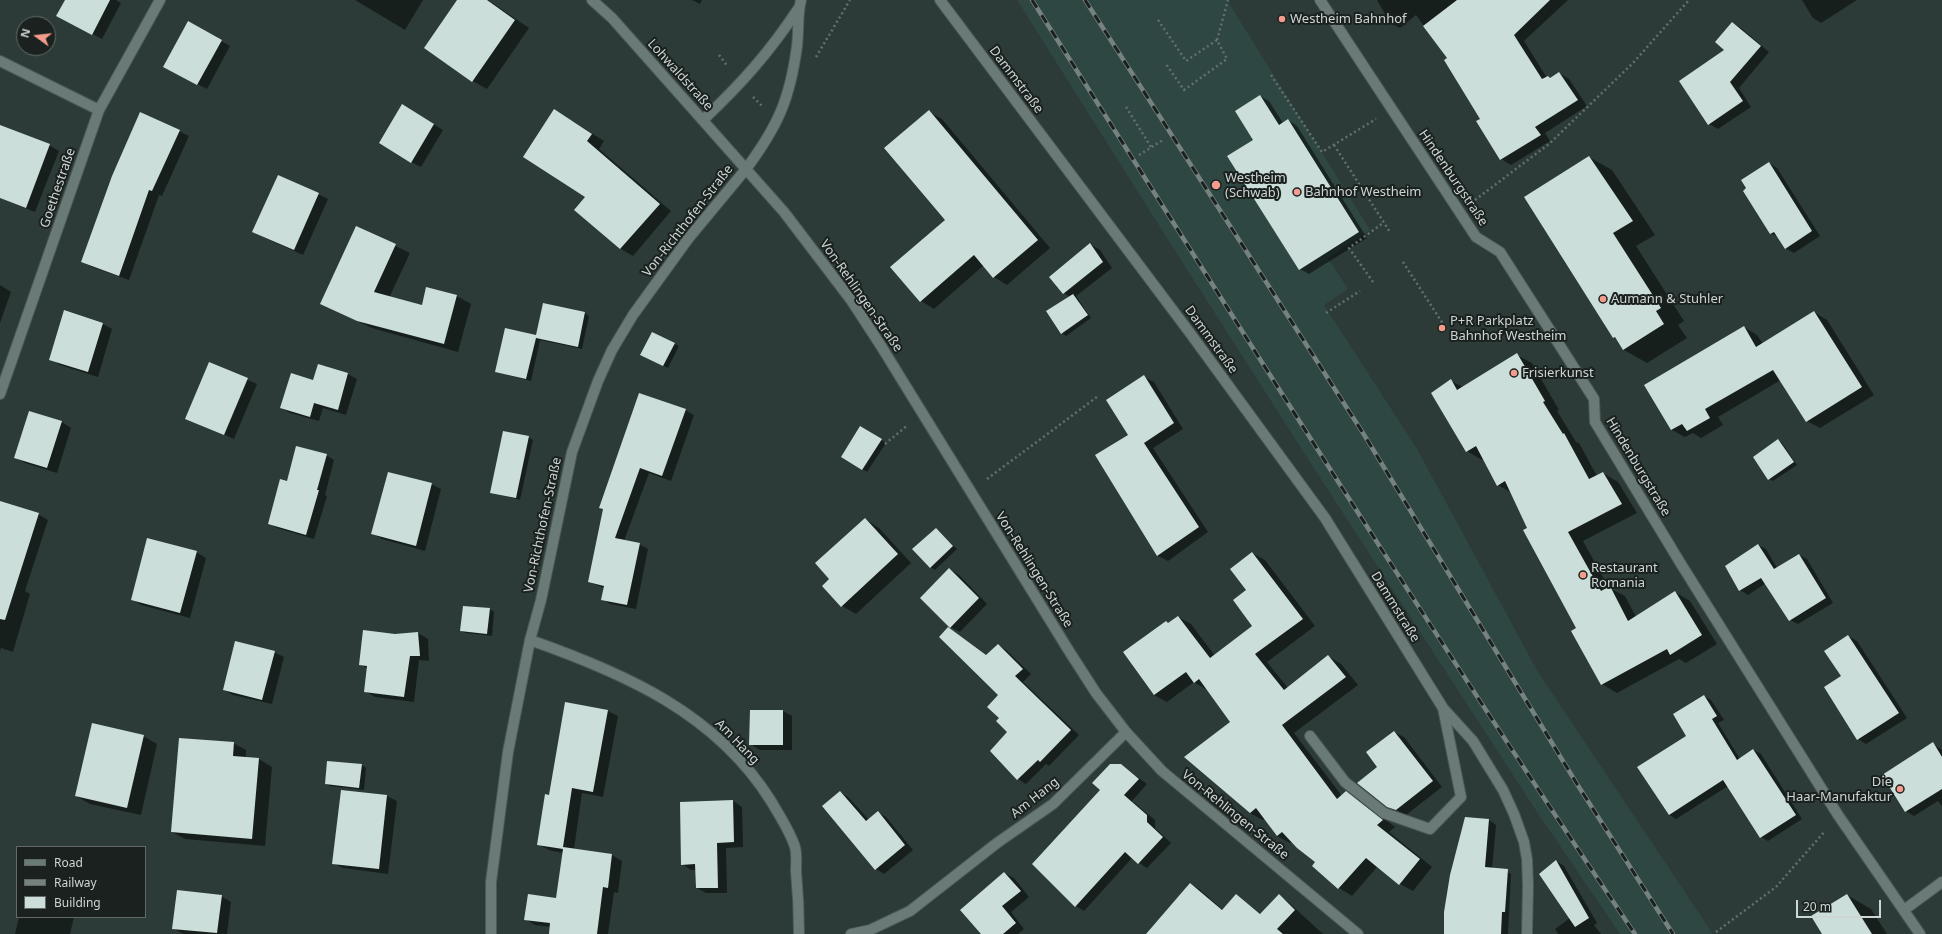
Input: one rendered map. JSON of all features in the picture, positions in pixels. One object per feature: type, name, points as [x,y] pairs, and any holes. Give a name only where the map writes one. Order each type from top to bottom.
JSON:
[{"type":"street","name":"Goethestraße","points":[[0,394],[99,110],[160,0]]},
{"type":"street","name":"Lohwaldstraße","points":[[592,0],[612,18],[746,169]]},
{"type":"street","name":"Dammstraße","points":[[940,0],[1190,332],[1325,518],[1443,708],[1473,741],[1503,790],[1514,814],[1527,859],[1527,934]]},
{"type":"street","name":"Hindenburgstraße","points":[[1320,0],[1476,236],[1500,252],[1594,399],[1595,422],[1681,564],[1838,815],[1920,934]]},
{"type":"street","points":[[703,120],[741,83],[767,54],[800,4]]},
{"type":"street","name":"Von-Richthofen-Straße","points":[[490,934],[491,882],[502,788],[530,640],[541,600],[572,452],[598,380],[626,327],[656,282],[688,239],[763,147],[776,123],[786,101],[792,74],[797,44],[800,4]]},
{"type":"street","points":[[0,61],[99,110]]},
{"type":"street","name":"Von-Rehlingen-Straße","points":[[746,169],[784,212],[850,300],[923,414],[1069,652],[1096,693],[1126,732],[1162,771],[1358,934]]},
{"type":"street","name":"Am Hang","points":[[530,640],[614,673],[652,692],[683,710],[714,733],[741,761],[766,793],[795,847],[799,934]]},
{"type":"street","name":"Dammstraße","points":[[1310,736],[1345,782],[1384,813],[1430,828],[1461,797],[1443,708]]},
{"type":"street","name":"Am Hang","points":[[851,934],[870,930],[910,911],[997,843],[1053,804],[1126,732]]},
{"type":"street","points":[[1904,910],[1942,882]]},
{"type":"path","points":[[1158,20],[1186,61],[1217,40],[1228,0]]},
{"type":"path","points":[[1459,212],[1549,144],[1633,63],[1688,0]]},
{"type":"path","points":[[1166,64],[1184,90],[1227,59],[1217,40]]},
{"type":"path","points":[[1271,75],[1322,152],[1366,126]]},
{"type":"path","points":[[741,83],[776,123]]},
{"type":"path","points":[[1126,107],[1151,147]]},
{"type":"path","points":[[1139,155],[1163,140]]},
{"type":"path","points":[[1334,145],[1390,232]]},
{"type":"path","points":[[1373,282],[1348,248],[1383,223]]},
{"type":"path","points":[[1403,262],[1444,326]]},
{"type":"path","points":[[1326,314],[1360,291]]},
{"type":"path","points":[[970,491],[1097,397]]},
{"type":"path","points":[[885,444],[923,414]]},
{"type":"path","points":[[1716,932],[1776,887],[1838,815]]},
{"type":"shaded area","points":[[1017,0],[1227,0],[1370,230],[1328,258],[1348,289],[1324,305],[1417,449],[1538,672],[1713,934],[1620,934],[1537,812],[1317,473]]},
{"type":"building","points":[[65,0],[110,0],[92,35],[56,16]]},
{"type":"building","points":[[457,0],[487,0],[515,20],[472,82],[424,48]]},
{"type":"building","points":[[1457,0],[1550,0],[1514,35],[1542,79],[1548,76],[1550,78],[1559,72],[1578,100],[1535,127],[1541,135],[1500,160],[1476,121],[1480,119],[1444,60],[1447,58],[1423,26]]},
{"type":"building","points":[[188,21],[222,40],[197,85],[163,67]]},
{"type":"building","points":[[1732,22],[1761,46],[1730,82],[1743,101],[1708,125],[1679,81],[1724,50],[1715,42]]},
{"type":"building","name":"Bahnhof Westheim","points":[[1260,95],[1279,125],[1288,119],[1359,232],[1299,270],[1227,156],[1253,140],[1235,111]]},
{"type":"building","points":[[402,104],[434,124],[411,163],[379,143]]},
{"type":"building","points":[[554,109],[592,134],[587,141],[660,204],[620,249],[574,210],[585,197],[523,157]]},
{"type":"building","points":[[929,110],[1038,240],[993,278],[974,255],[920,302],[890,267],[945,220],[884,148]]},
{"type":"building","points":[[140,112],[180,130],[152,191],[149,190],[119,276],[81,262],[112,176]]},
{"type":"building","points":[[0,125],[50,144],[26,208],[0,198]]},
{"type":"building","points":[[1589,156],[1633,221],[1613,233],[1661,308],[1656,311],[1664,324],[1623,350],[1615,337],[1613,338],[1524,197]]},
{"type":"building","points":[[1769,162],[1812,231],[1785,249],[1774,232],[1770,234],[1743,191],[1746,188],[1741,180]]},
{"type":"building","points":[[278,175],[319,193],[294,250],[252,232]]},
{"type":"building","points":[[356,226],[396,244],[374,292],[422,305],[426,287],[457,295],[444,344],[357,321],[320,304]]},
{"type":"building","points":[[1090,243],[1103,262],[1063,294],[1049,277]]},
{"type":"building","points":[[1073,294],[1088,315],[1061,334],[1046,311]]},
{"type":"building","points":[[543,303],[585,312],[578,347],[536,338],[526,379],[495,372],[505,328],[536,335]]},
{"type":"building","points":[[64,310],[103,323],[88,372],[49,360]]},
{"type":"building","points":[[1814,311],[1862,387],[1806,422],[1773,370],[1705,409],[1710,418],[1687,431],[1682,424],[1671,430],[1644,385],[1744,326],[1756,347]]},
{"type":"building","points":[[652,332],[675,343],[663,366],[640,355]]},
{"type":"building","points":[[1517,353],[1545,401],[1543,402],[1563,434],[1564,433],[1589,479],[1603,472],[1622,504],[1568,532],[1601,591],[1610,586],[1628,621],[1675,591],[1702,635],[1670,655],[1667,649],[1601,685],[1571,631],[1576,628],[1523,530],[1527,528],[1505,481],[1497,486],[1476,446],[1466,452],[1431,393],[1451,379],[1457,390]]},
{"type":"building","points":[[209,362],[248,378],[224,435],[185,419]]},
{"type":"building","points":[[318,364],[348,373],[338,410],[314,403],[310,417],[280,408],[291,373],[313,380]]},
{"type":"building","points":[[1144,375],[1174,423],[1144,443],[1199,527],[1157,556],[1095,455],[1128,435],[1106,400]]},
{"type":"building","points":[[639,393],[686,409],[662,476],[640,468],[615,538],[640,543],[627,605],[601,600],[604,586],[588,582],[603,509],[599,508]]},
{"type":"building","points":[[29,411],[62,421],[47,468],[14,458]]},
{"type":"building","points":[[860,426],[882,439],[862,470],[841,457]]},
{"type":"building","points":[[503,431],[529,436],[516,498],[490,493]]},
{"type":"building","points":[[1778,439],[1794,462],[1768,480],[1753,457]]},
{"type":"building","points":[[296,446],[327,454],[317,490],[319,490],[306,535],[268,524],[280,479],[287,481]]},
{"type":"building","points":[[388,472],[432,483],[416,546],[371,534]]},
{"type":"building","points":[[0,501],[39,513],[5,620],[0,619]]},
{"type":"building","points":[[865,518],[898,554],[841,607],[822,586],[829,579],[815,563]]},
{"type":"building","points":[[936,528],[953,546],[930,568],[912,549]]},
{"type":"building","points":[[147,538],[197,551],[180,613],[131,600]]},
{"type":"building","points":[[1758,544],[1774,569],[1799,554],[1826,598],[1789,621],[1761,578],[1739,591],[1725,566]]},
{"type":"building","points":[[1252,552],[1303,619],[1255,654],[1284,690],[1328,655],[1346,677],[1282,725],[1337,799],[1346,791],[1383,820],[1377,825],[1420,859],[1399,885],[1366,858],[1338,889],[1312,866],[1315,862],[1297,848],[1282,832],[1277,836],[1256,808],[1250,813],[1184,757],[1230,722],[1199,679],[1194,683],[1186,672],[1154,695],[1123,652],[1166,621],[1168,623],[1178,616],[1210,658],[1252,626],[1233,600],[1246,590],[1230,569]]},
{"type":"building","points":[[949,568],[979,598],[950,628],[920,598]]},
{"type":"building","points":[[463,606],[490,608],[487,634],[460,631]]},
{"type":"building","points":[[948,627],[986,655],[998,644],[1023,669],[1015,676],[1071,730],[1040,762],[1038,760],[1017,780],[990,751],[1007,732],[996,721],[999,718],[987,707],[998,695],[939,637]]},
{"type":"building","points":[[363,630],[395,634],[418,632],[420,656],[410,656],[404,697],[364,692],[367,666],[359,665]]},
{"type":"building","points":[[1848,635],[1899,713],[1857,740],[1824,687],[1841,676],[1824,651]]},
{"type":"building","points":[[235,641],[275,651],[262,700],[223,690]]},
{"type":"building","points":[[1704,695],[1717,716],[1712,719],[1737,760],[1753,749],[1796,815],[1760,838],[1723,780],[1669,815],[1637,767],[1686,736],[1673,714]]},
{"type":"building","points":[[565,702],[608,710],[593,792],[572,788],[563,847],[612,854],[608,888],[603,887],[597,934],[549,934],[550,923],[524,920],[528,894],[556,898],[563,849],[537,845],[545,794],[549,795]]},
{"type":"building","points":[[750,710],[783,710],[783,745],[749,745]]},
{"type":"building","points":[[92,723],[144,735],[127,808],[75,796]]},
{"type":"building","points":[[1394,731],[1433,781],[1396,810],[1387,807],[1357,783],[1377,767],[1366,752]]},
{"type":"building","points":[[179,738],[234,742],[233,756],[259,758],[252,839],[171,832]]},
{"type":"building","points":[[1933,742],[1942,757],[1942,789],[1905,812],[1882,775]]},
{"type":"building","points":[[327,761],[362,764],[359,788],[325,784]]},
{"type":"building","points":[[1110,764],[1121,764],[1139,779],[1124,795],[1147,815],[1147,822],[1163,837],[1138,864],[1125,852],[1075,907],[1032,864],[1100,790],[1092,783]]},
{"type":"building","points":[[341,790],[387,795],[379,869],[332,864]]},
{"type":"building","points":[[840,791],[866,821],[878,811],[905,845],[875,870],[822,806]]},
{"type":"building","points":[[733,800],[734,842],[717,843],[718,888],[696,888],[695,864],[681,865],[680,802]]},
{"type":"building","points":[[1465,817],[1489,819],[1485,867],[1508,869],[1505,912],[1502,912],[1501,934],[1444,934],[1444,912],[1450,875]]},
{"type":"building","points":[[1556,860],[1589,918],[1575,927],[1539,874]]},
{"type":"building","points":[[1004,872],[1021,891],[1002,906],[1016,923],[1003,934],[981,934],[960,910]]},
{"type":"building","points":[[1190,883],[1222,910],[1236,894],[1260,914],[1279,894],[1295,910],[1277,929],[1283,934],[1146,934]]},
{"type":"building","points":[[177,890],[222,895],[217,933],[172,929]]},
{"type":"building","points":[[1847,894],[1872,934],[1822,934],[1811,916]]},
{"type":"railway","points":[[1032,0],[1405,586],[1635,934]]},
{"type":"railway","points":[[1085,0],[1363,433],[1577,784],[1673,934]]},
{"type":"place","name":"Westheim Bahnhof","points":[[1282,19]]},
{"type":"place","name":"Westheim (Schwab)","points":[[1216,185]]},
{"type":"place","name":"Bahnhof Westheim","points":[[1297,192]]},
{"type":"place","name":"Aumann & Stuhler","points":[[1603,299]]},
{"type":"place","name":"P+R Parkplatz Bahnhof Westheim","points":[[1442,328]]},
{"type":"place","name":"Frisierkunst","points":[[1514,373]]},
{"type":"place","name":"Restaurant Romania","points":[[1583,575]]},
{"type":"place","name":"Die Haar-Manufaktur","points":[[1900,789]]}]
